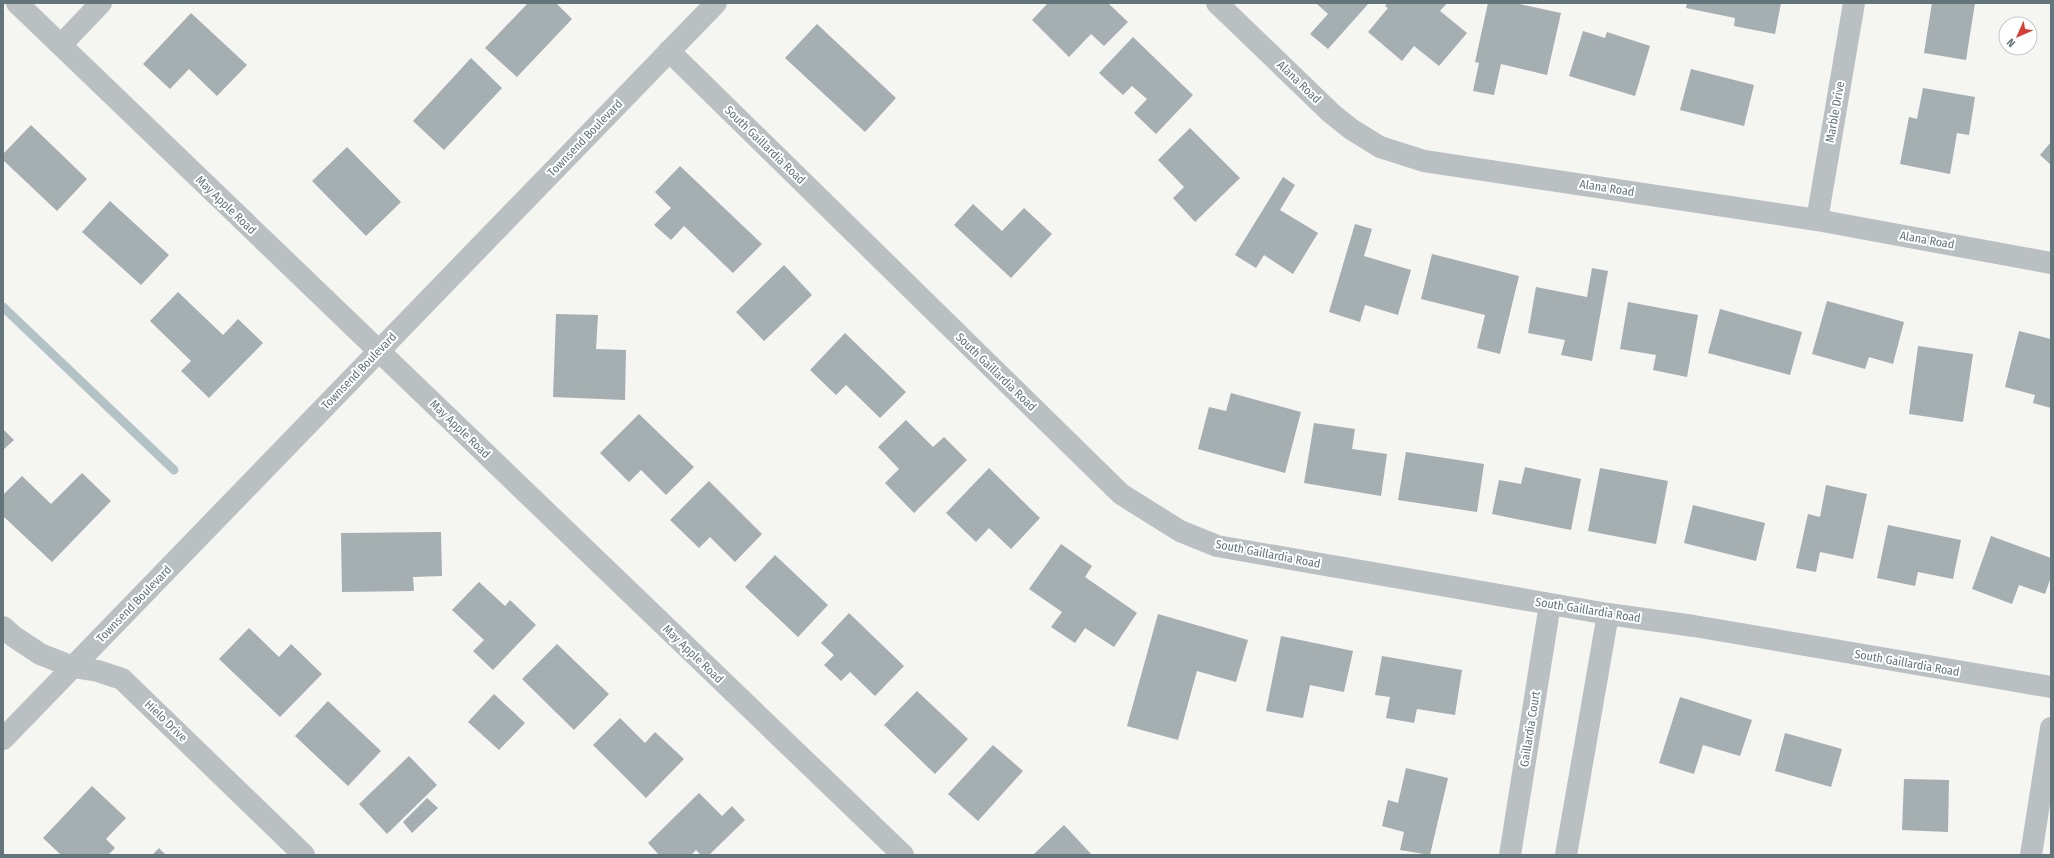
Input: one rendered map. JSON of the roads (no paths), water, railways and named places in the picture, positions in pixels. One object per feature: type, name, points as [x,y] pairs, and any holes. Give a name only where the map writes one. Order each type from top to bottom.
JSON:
[{"type":"street","name":"May Apple Road","points":[[17,3],[903,855]]},
{"type":"street","points":[[61,45],[101,3]]},
{"type":"street","name":"Townsend Boulevard","points":[[3,739],[716,3]]},
{"type":"street","name":"Alana Road","points":[[1217,3],[1331,113],[1351,129],[1380,147],[1424,161],[1817,220],[2051,263]]},
{"type":"street","name":"Marble Drive","points":[[1817,220],[1854,3]]},
{"type":"street","name":"South Gaillardia Road","points":[[669,51],[1121,494],[1180,531],[1217,546],[1608,614],[1694,626],[2051,687]]},
{"type":"street","name":"Gaillardia Court","points":[[1510,855],[1550,604]]},
{"type":"street","points":[[1566,855],[1608,614]]},
{"type":"street","name":"Hielo Drive","points":[[3,627],[13,636],[40,654],[72,667],[98,671],[122,679],[304,855]]},
{"type":"street","points":[[2031,855],[2051,728]]},
{"type":"waterway","points":[[3,307],[174,470]]}]
